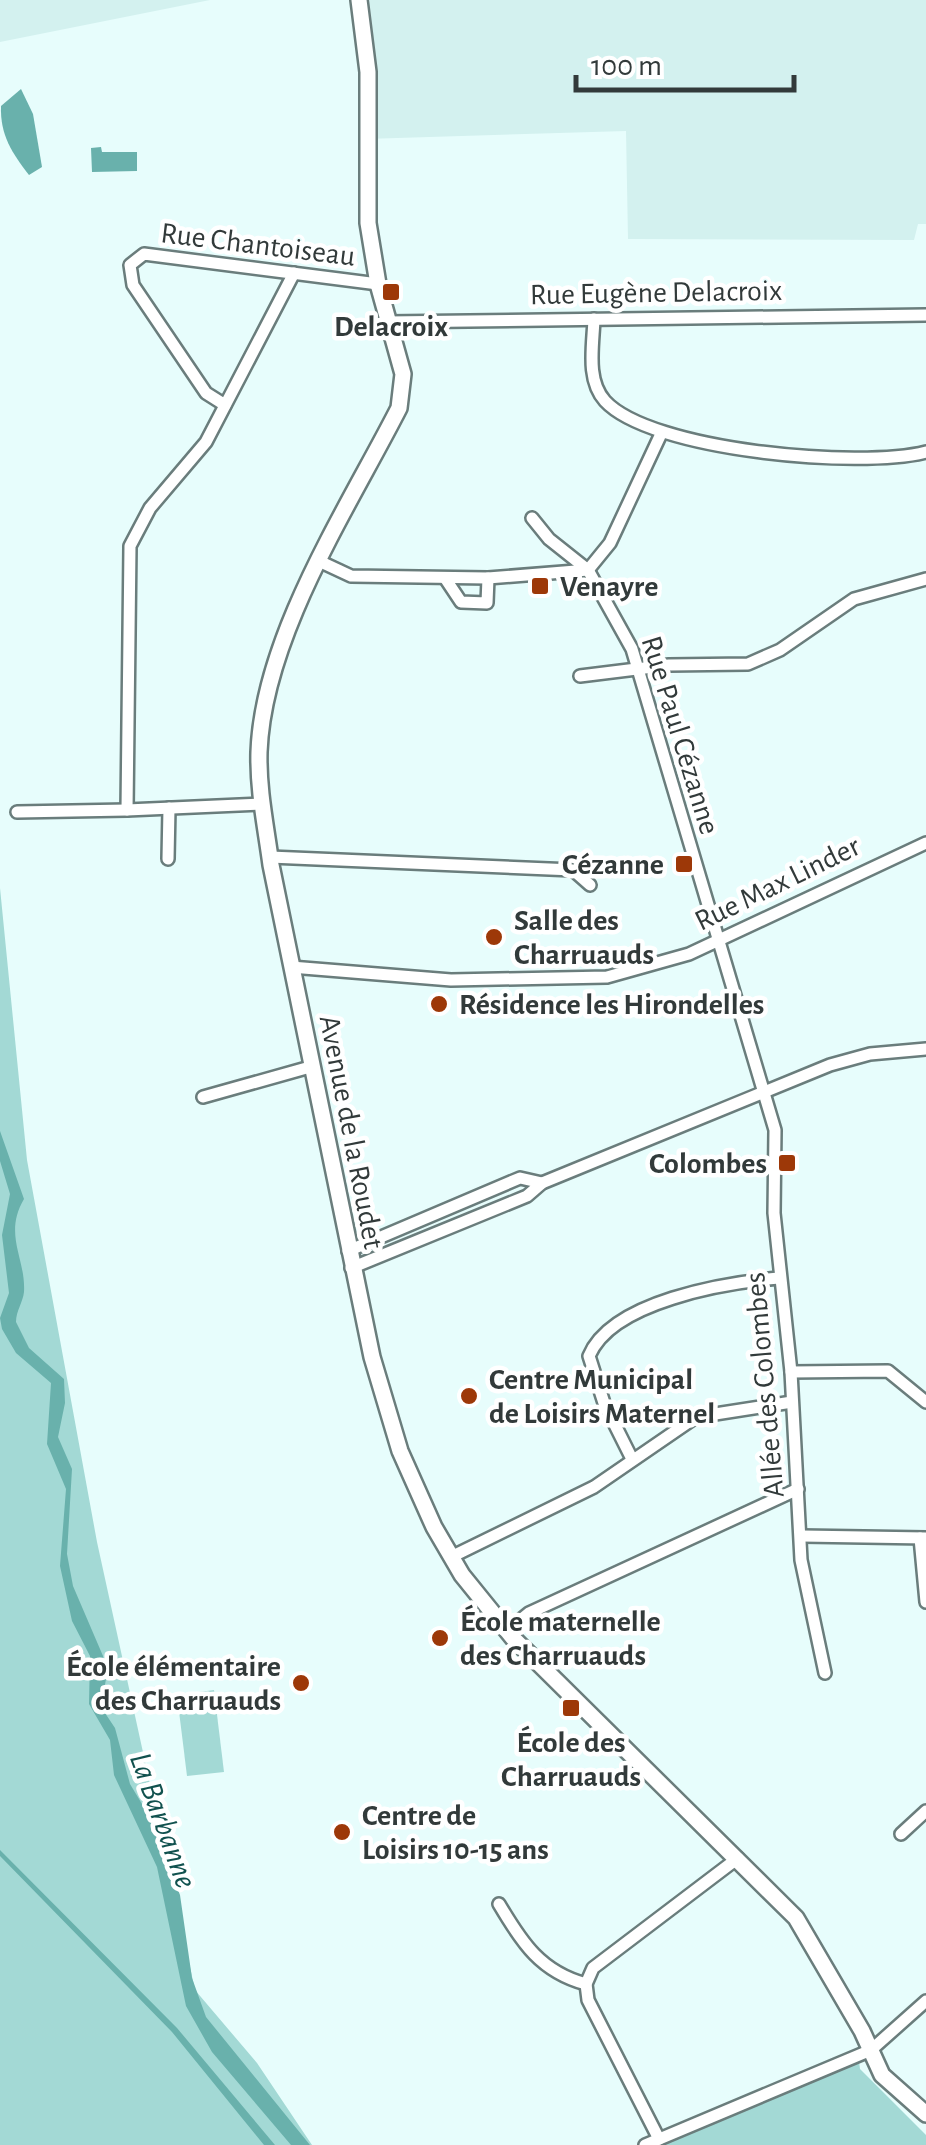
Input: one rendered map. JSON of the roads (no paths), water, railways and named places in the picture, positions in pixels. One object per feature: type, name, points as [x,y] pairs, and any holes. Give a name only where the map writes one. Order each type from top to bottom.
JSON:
[{"type":"street","name":"Avenue de la Roudet","points":[[359,0],[368,72],[368,223],[378,284],[403,374],[399,408],[320,562],[274,671],[259,748],[261,804],[290,967],[382,1400],[400,1452],[451,1557],[507,1631],[796,1918],[882,2075],[926,2114]]},
{"type":"street","name":"Rue Chantoiseau","points":[[225,406],[206,393],[133,286],[130,265],[144,254],[378,284]]},
{"type":"street","points":[[127,810],[130,546],[150,508],[206,442],[294,273]]},
{"type":"street","name":"Rue Eugène Delacroix","points":[[388,322],[926,315]]},
{"type":"street","points":[[594,320],[595,386],[616,410],[660,436],[817,458],[872,460],[926,452]]},
{"type":"street","points":[[320,562],[351,576],[488,578],[588,570],[610,542],[660,436]]},
{"type":"street","name":"Rue Paul Cézanne","points":[[532,518],[550,539],[588,570],[621,623],[638,668],[706,907],[720,936],[763,1092]]},
{"type":"street","points":[[445,578],[461,602],[487,603],[488,578]]},
{"type":"street","points":[[580,676],[638,668],[748,664],[780,650],[854,599],[926,579]]},
{"type":"street","points":[[17,812],[261,804]]},
{"type":"street","points":[[168,859],[169,808]]},
{"type":"street","name":"Rue Max Linder","points":[[290,967],[452,980],[607,977],[661,965],[926,844]]},
{"type":"street","points":[[270,857],[572,870],[590,885]]},
{"type":"street","points":[[351,1268],[527,1196],[542,1183],[763,1092],[870,1054],[926,1049]]},
{"type":"street","points":[[203,1097],[310,1067]]},
{"type":"street","name":"Allée des Colombes","points":[[763,1092],[775,1130],[774,1213],[790,1372],[801,1560],[825,1673]]},
{"type":"street","points":[[348,1251],[520,1178],[542,1183]]},
{"type":"street","points":[[632,1459],[604,1403],[589,1356],[597,1336],[623,1318],[698,1291],[779,1278]]},
{"type":"street","points":[[790,1372],[888,1371],[926,1402]]},
{"type":"street","points":[[451,1557],[594,1487],[696,1416],[792,1402]]},
{"type":"street","points":[[507,1631],[529,1613],[798,1489]]},
{"type":"street","points":[[802,1536],[923,1538],[926,1602]]},
{"type":"street","points":[[901,1834],[926,1810]]},
{"type":"street","points":[[659,2138],[588,2000],[586,1984],[594,1968],[738,1858]]},
{"type":"street","points":[[499,1904],[530,1953],[563,1978],[586,1984]]},
{"type":"street","points":[[645,2145],[870,2050],[926,2001]]},
{"type":"place","name":"Delacroix","points":[[391,292]]},
{"type":"place","name":"Venayre","points":[[540,586]]},
{"type":"place","name":"Cézanne","points":[[684,864]]},
{"type":"place","name":"Salle des Charruauds","points":[[494,937]]},
{"type":"place","name":"Résidence les Hirondelles","points":[[439,1004]]},
{"type":"place","name":"Colombes","points":[[787,1163]]},
{"type":"place","name":"Centre Municipal de Loisirs Maternel","points":[[469,1396]]},
{"type":"place","name":"École maternelle des Charruauds","points":[[440,1638]]},
{"type":"place","name":"École élémentaire des Charruauds","points":[[301,1683]]},
{"type":"place","name":"École des Charruauds","points":[[571,1708]]},
{"type":"place","name":"Centre de Loisirs 10-15 ans","points":[[342,1832]]},
{"type":"water label","name":"La Barbanne","points":[[164,1820]]}]
